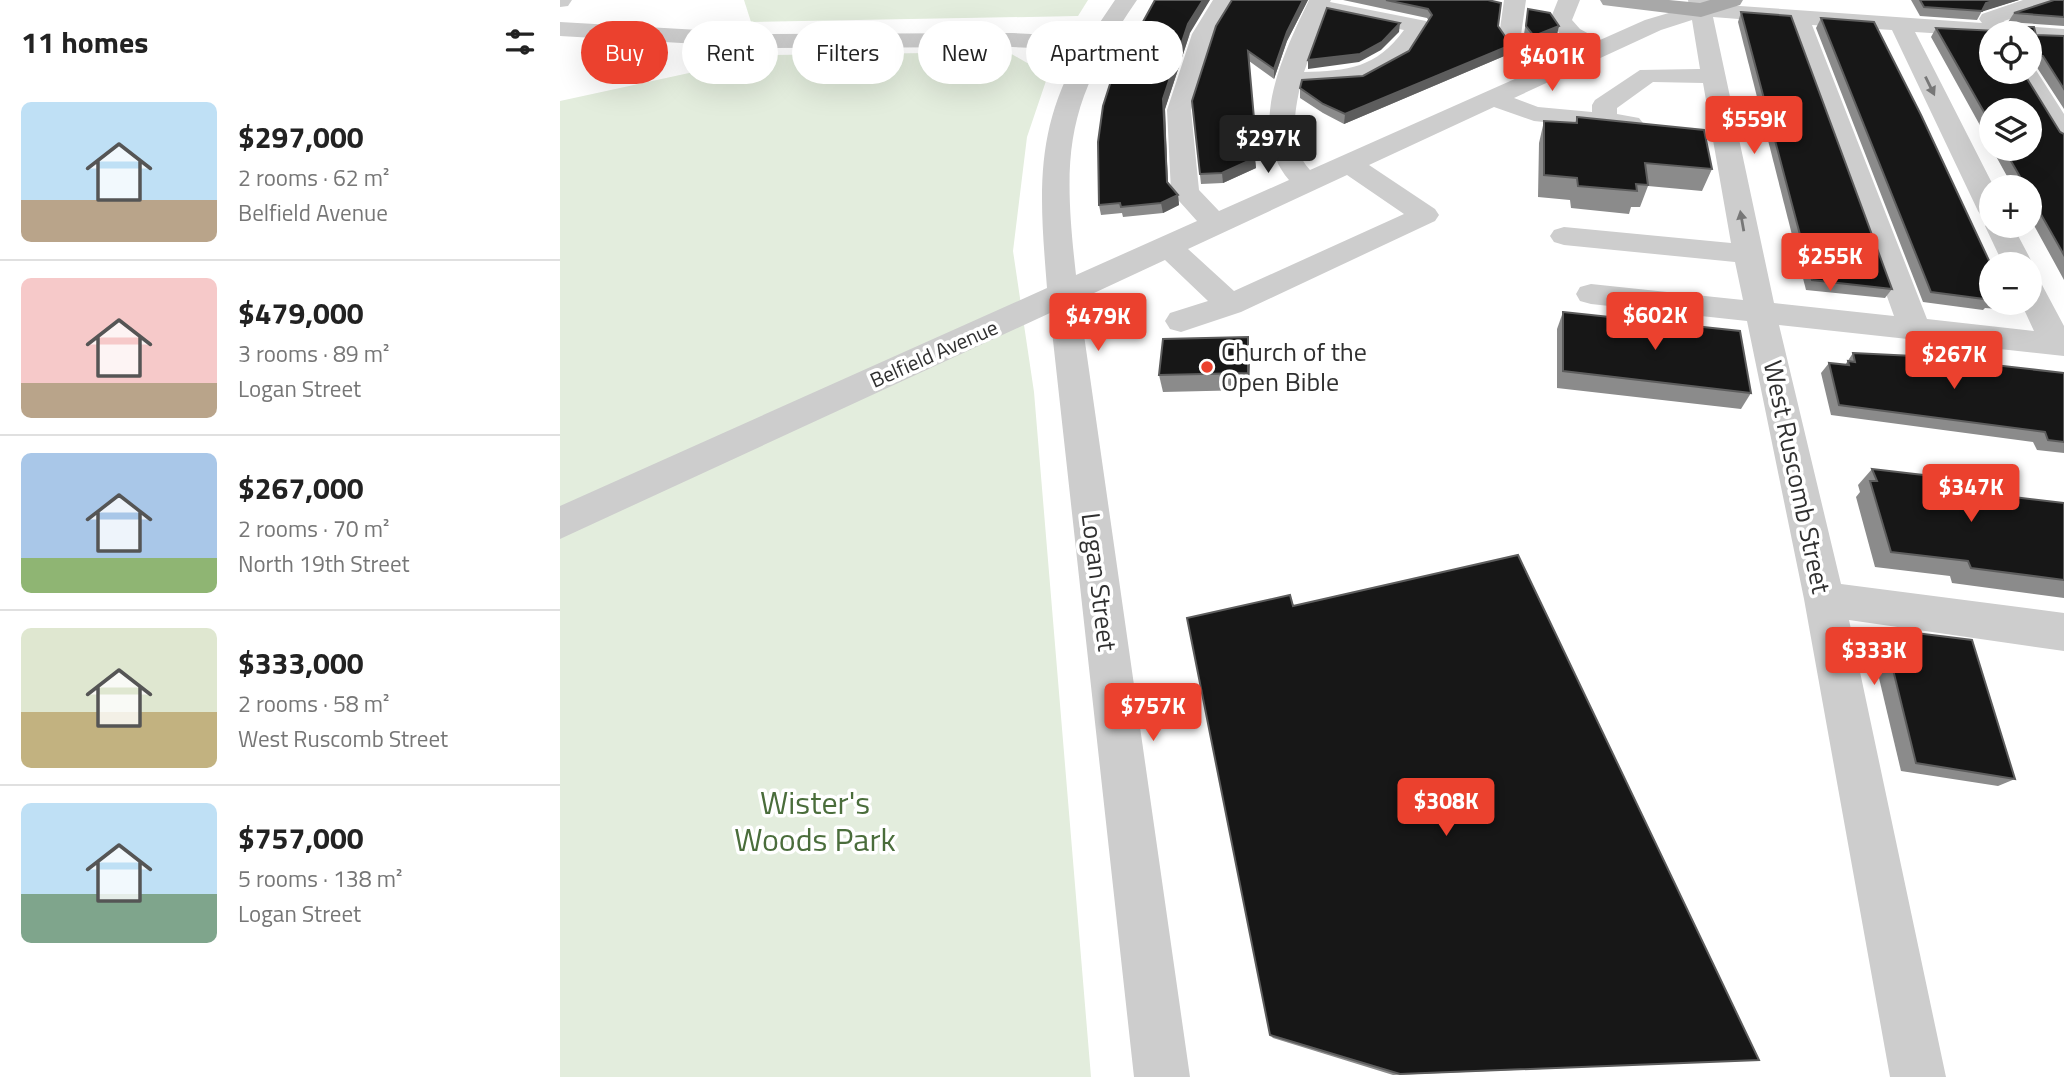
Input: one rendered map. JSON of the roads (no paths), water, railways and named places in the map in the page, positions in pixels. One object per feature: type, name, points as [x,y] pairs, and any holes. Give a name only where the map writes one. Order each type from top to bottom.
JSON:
[{"type":"main road","points":[[1611,0],[1700,5]]},
{"type":"main road","name":"Belfield Avenue","points":[[1700,5],[1732,0]]},
{"type":"street","name":"Logan Street","points":[[1113,21],[1126,0]]},
{"type":"street","points":[[1216,225],[1185,192],[1179,110],[1203,34],[1224,0]]},
{"type":"street","points":[[1993,21],[1990,19],[2043,0]]},
{"type":"street","points":[[1289,80],[1353,78],[1399,53],[1418,26],[1319,3],[1289,80],[1282,111],[1284,141],[1293,167],[1308,183]]},
{"type":"street","points":[[1700,5],[1798,17],[1979,31]]},
{"type":"street","name":"Belfield Avenue","points":[[560,523],[1700,5]]},
{"type":"street","name":"West Ruscomb Street","points":[[1700,5],[1713,76],[1714,131],[1748,254],[1824,599],[1918,1077]]},
{"type":"street","points":[[1513,12],[1560,23],[1599,49]]},
{"type":"street","points":[[1513,12],[1560,23]]},
{"type":"street","points":[[1513,12],[1510,36],[1525,55],[1554,70]]},
{"type":"street","points":[[1798,17],[1914,329]]},
{"type":"street","points":[[1525,55],[1560,23]]},
{"type":"street","points":[[1900,24],[1979,185]]},
{"type":"street","points":[[560,29],[769,41],[1026,41]]},
{"type":"street","points":[[2042,35],[2064,36]]},
{"type":"street","points":[[1605,121],[1604,105],[1648,75],[1713,76]]},
{"type":"street","points":[[1492,98],[1534,114],[1605,121],[1653,113],[1648,75]]},
{"type":"street","name":"Logan Street","points":[[1077,84],[1060,129],[1055,212],[1063,295],[1162,1077]]},
{"type":"street","points":[[2033,84],[2064,135]]},
{"type":"street","points":[[1181,321],[1230,304],[1424,215],[1349,164]]},
{"type":"street","points":[[1564,236],[1748,254]]},
{"type":"street","points":[[1169,247],[1230,304]]},
{"type":"street","points":[[1591,294],[2060,344]]},
{"type":"street","points":[[2042,312],[2060,344]]},
{"type":"street","points":[[1824,599],[2064,632]]},
{"type":"place","name":"Church of the Open Bible","points":[[1207,367]]},
{"type":"park label","name":"Wister's Woods Park","points":[[815,822]]}]
